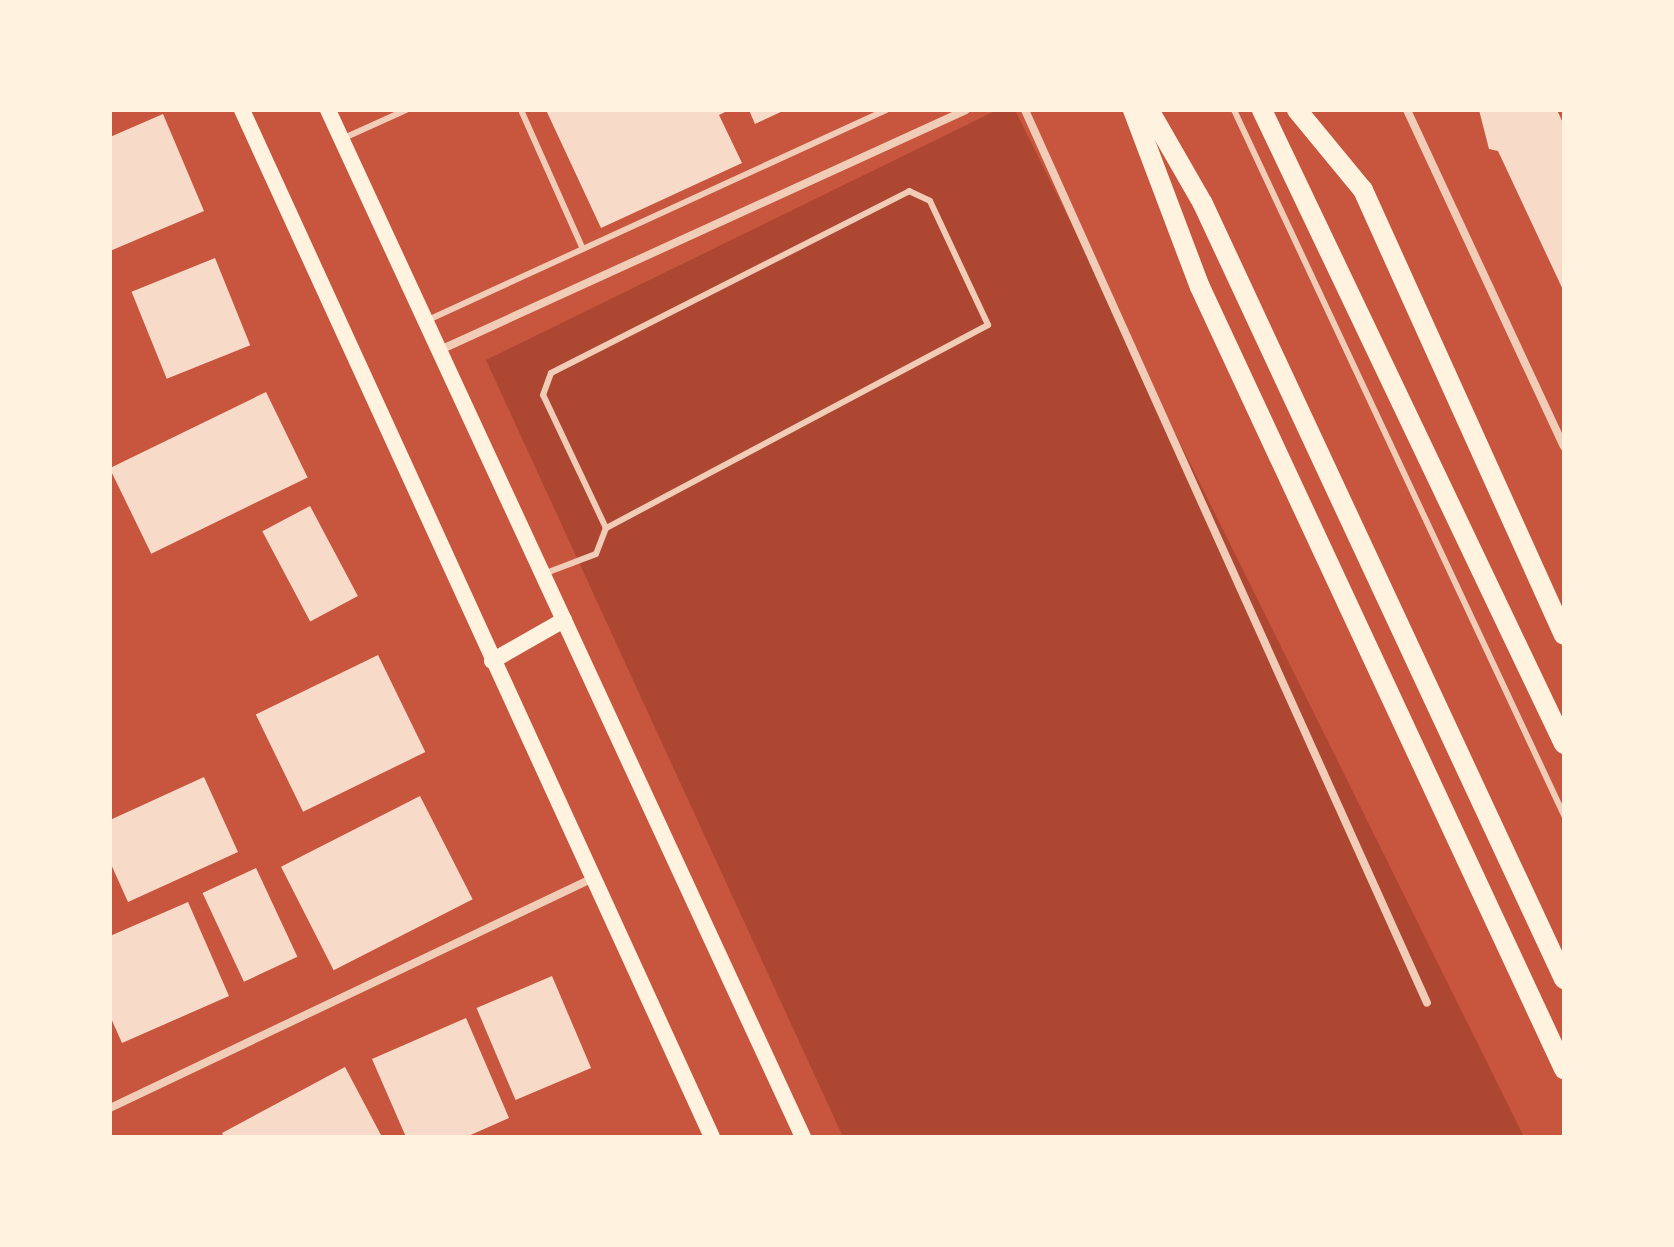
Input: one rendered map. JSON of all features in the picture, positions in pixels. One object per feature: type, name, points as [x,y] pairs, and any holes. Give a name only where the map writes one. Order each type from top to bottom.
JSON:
[{"type":"main road","points":[[242,110],[591,879],[712,1137]]},
{"type":"main road","points":[[328,110],[803,1137]]},
{"type":"main road","points":[[1133,110],[1200,287],[1564,1069]]},
{"type":"main road","points":[[1149,110],[1203,204],[1564,979]]},
{"type":"main road","points":[[1262,110],[1564,744]]},
{"type":"main road","points":[[1297,110],[1363,190],[1564,635]]},
{"type":"main road","points":[[492,661],[564,620]]},
{"type":"street","points":[[439,351],[966,110]]},
{"type":"street","points":[[1025,110],[1427,1003]]},
{"type":"street","points":[[1407,110],[1564,446]]},
{"type":"street","points":[[110,1108],[591,879]]},
{"type":"lane","points":[[341,139],[406,110]]},
{"type":"lane","points":[[521,110],[583,249]]},
{"type":"lane","points":[[425,321],[886,110]]},
{"type":"lane","points":[[1234,110],[1564,815]]},
{"type":"lane","points":[[542,575],[596,554],[606,528],[988,325],[930,201],[909,191],[551,373],[543,395],[606,528]]},
{"type":"shaded area","points":[[997,110],[1015,110],[1524,1137],[843,1137],[486,360]]},
{"type":"building","points":[[546,110],[729,110],[719,115],[742,163],[601,228]]},
{"type":"building","points":[[749,110],[785,110],[755,124]]},
{"type":"building","points":[[1479,110],[1557,110],[1564,125],[1564,292],[1498,151],[1489,149]]},
{"type":"building","points":[[163,114],[204,211],[110,251],[110,137]]},
{"type":"building","points":[[215,258],[250,345],[167,379],[132,292]]},
{"type":"building","points":[[266,392],[308,477],[151,554],[110,468]]},
{"type":"building","points":[[310,506],[358,596],[310,621],[262,531]]},
{"type":"building","points":[[378,655],[425,752],[303,812],[256,715]]},
{"type":"building","points":[[204,777],[238,852],[128,902],[110,862],[110,820]]},
{"type":"building","points":[[420,796],[473,899],[334,970],[281,867]]},
{"type":"building","points":[[256,868],[297,957],[244,982],[203,893]]},
{"type":"building","points":[[188,902],[229,996],[122,1043],[110,1016],[110,936]]},
{"type":"building","points":[[552,976],[591,1068],[516,1100],[477,1008]]},
{"type":"building","points":[[466,1018],[509,1118],[466,1137],[406,1137],[372,1059]]},
{"type":"building","points":[[345,1067],[382,1137],[224,1137],[222,1133]]}]
